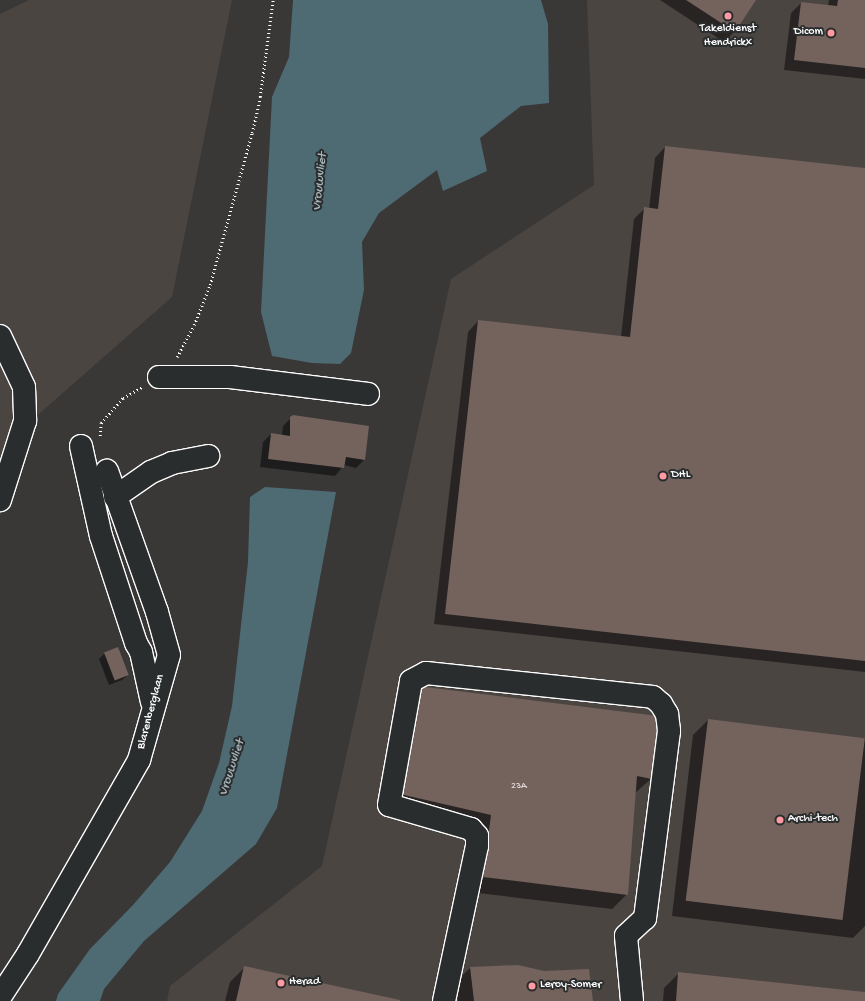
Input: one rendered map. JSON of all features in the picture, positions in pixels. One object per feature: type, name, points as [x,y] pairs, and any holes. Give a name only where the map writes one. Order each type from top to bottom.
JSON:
[{"type":"street","points":[[0,336],[24,387],[25,422],[0,500]]},
{"type":"street","points":[[159,377],[230,377],[368,394]]},
{"type":"street","points":[[90,444],[100,536],[136,643],[141,652],[153,705]]},
{"type":"street","points":[[115,498],[151,472],[172,463],[208,456]]},
{"type":"street","name":"Blarenberglaan","points":[[0,997],[28,954],[139,760],[152,720],[153,705],[169,655],[157,612],[115,498],[107,471]]},
{"type":"street","points":[[444,1001],[477,846],[477,836],[471,829],[389,804],[411,681],[426,673],[653,697],[661,704],[667,714],[669,731],[645,918],[626,936],[632,1001]]},
{"type":"path","points":[[90,444],[101,423],[123,398],[159,377],[177,357],[194,325],[210,285],[260,97],[273,0]]},
{"type":"shaded area","points":[[29,0],[232,0],[172,297],[32,420],[0,516],[0,14]]},
{"type":"shaded area","points":[[587,0],[865,0],[865,1001],[167,1001],[170,986],[322,866],[451,279],[594,185]]},
{"type":"water","name":"Vrouwvliet","points":[[293,0],[541,0],[548,24],[549,103],[521,106],[480,138],[487,171],[443,191],[437,170],[379,213],[362,242],[364,290],[351,353],[340,364],[312,363],[272,356],[261,312],[272,97],[289,57]]},
{"type":"water","name":"Vrouwvliet","points":[[265,487],[336,492],[277,808],[256,844],[144,941],[104,989],[100,1001],[56,1001],[58,994],[90,949],[133,905],[170,862],[202,811],[219,763],[232,706],[248,562],[250,497]]},
{"type":"building","name":"Takeldienst Hendrickx","points":[[686,0],[756,0],[735,32]]},
{"type":"building","name":"Dicom","points":[[838,0],[865,0],[865,68],[794,60],[801,2],[837,6]]},
{"type":"building","name":"DHL","points":[[665,146],[865,168],[865,661],[445,614],[478,320],[630,337],[644,207],[658,209]]},
{"type":"building","points":[[293,415],[369,426],[365,460],[346,457],[344,468],[268,459],[271,433],[290,436],[290,417]]},
{"type":"building","points":[[118,647],[129,675],[115,680],[104,652]]},
{"type":"building","points":[[417,686],[658,716],[652,779],[637,776],[628,895],[483,877],[491,815],[400,794]]},
{"type":"building","name":"Archi-tech","points":[[708,719],[865,738],[843,920],[686,901]]},
{"type":"building","name":"Leroy-Somer","points":[[518,965],[544,971],[589,969],[593,1001],[474,1001],[470,967]]},
{"type":"building","name":"Herad","points":[[244,966],[400,1000],[400,1001],[236,1001]]},
{"type":"building","points":[[678,972],[865,992],[865,1001],[676,1001]]},
{"type":"place","name":"Takeldienst Hendrickx","points":[[728,16]]},
{"type":"place","name":"Dicom","points":[[831,33]]},
{"type":"place","name":"DHL","points":[[663,476]]},
{"type":"place","name":"Archi-tech","points":[[780,820]]},
{"type":"place","name":"Herad","points":[[281,983]]},
{"type":"place","name":"Leroy-Somer","points":[[532,986]]}]
